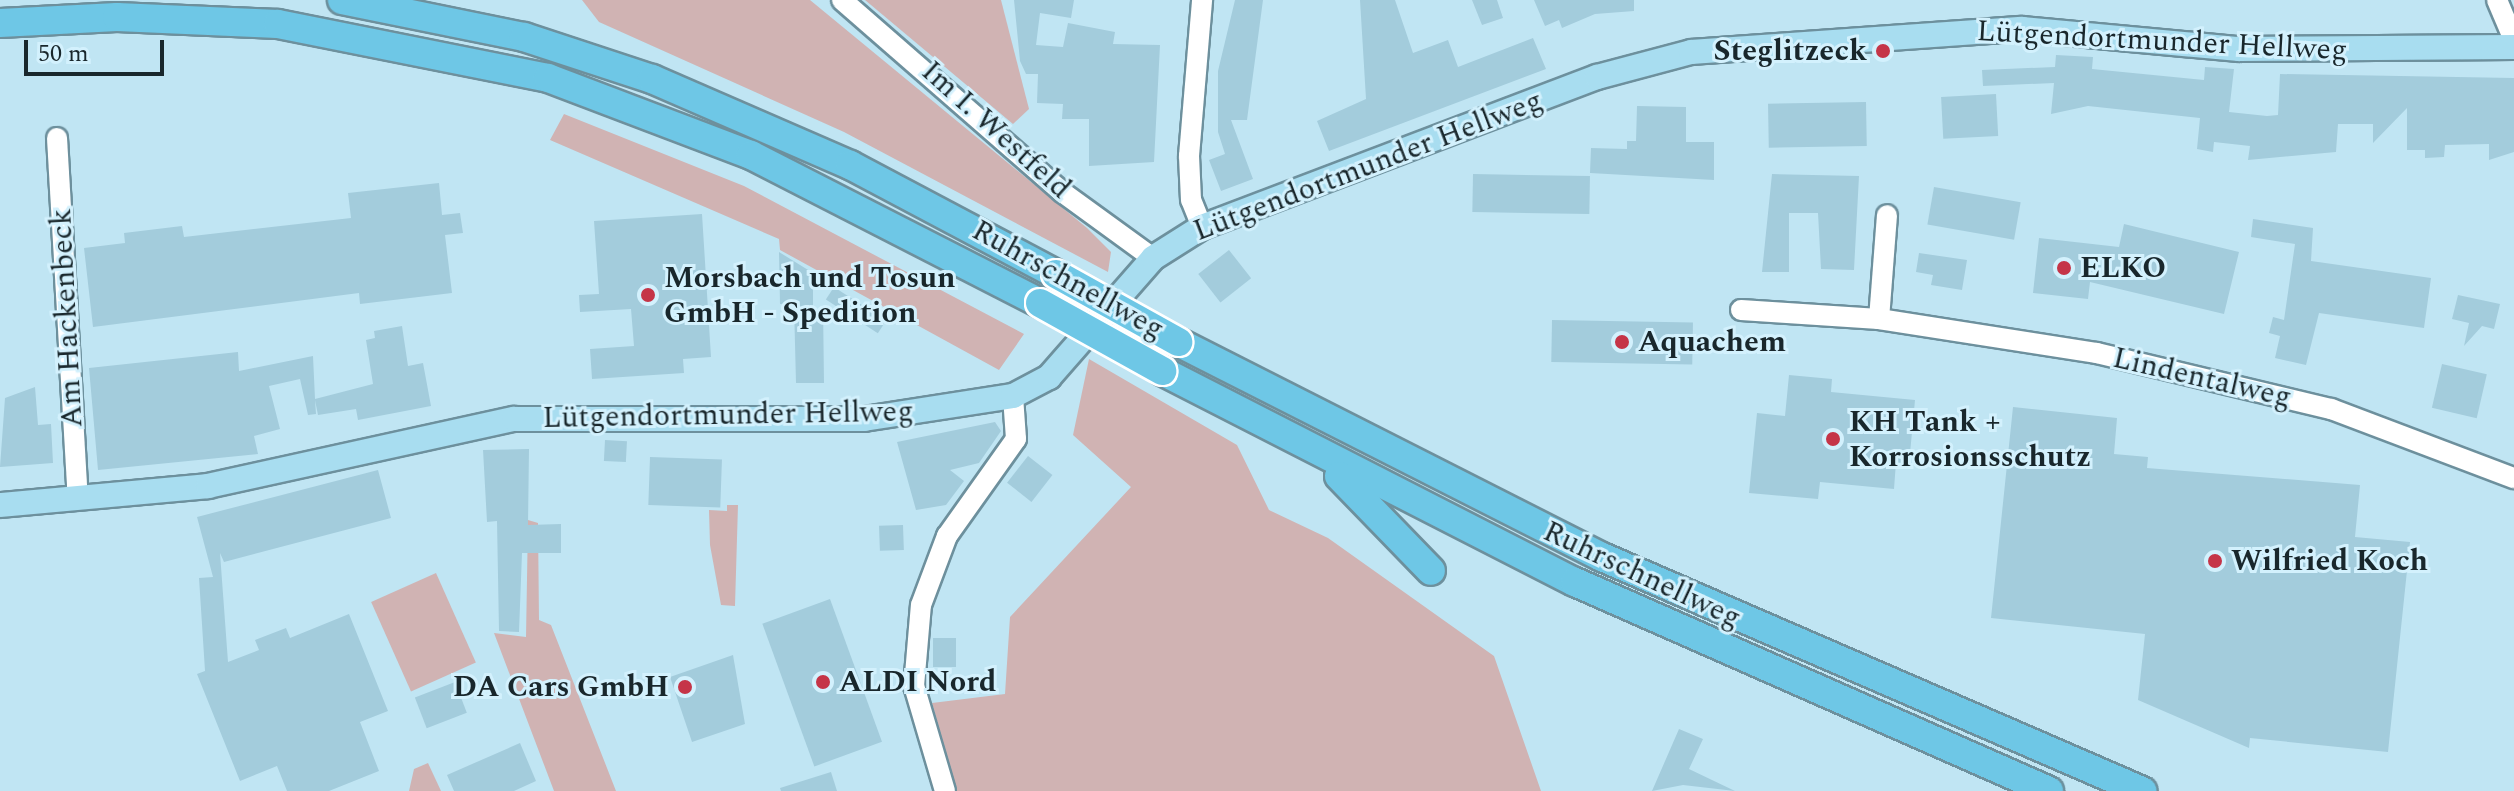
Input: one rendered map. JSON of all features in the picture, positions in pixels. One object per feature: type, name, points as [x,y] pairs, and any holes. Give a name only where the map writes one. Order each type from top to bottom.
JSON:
[{"type":"highway","name":"Ruhrschnellweg","points":[[342,0],[500,31],[652,79],[850,165],[1178,342],[1629,569],[2142,791]]},
{"type":"highway","name":"Ruhrschnellweg","points":[[0,23],[130,17],[278,24],[548,78],[762,160],[1040,303],[1279,435],[1641,613],[2049,791]]},
{"type":"highway","points":[[1279,435],[1356,490],[1431,571]]},
{"type":"main road","name":"Lütgendortmunder Hellweg","points":[[0,505],[208,486],[514,419],[864,419],[1013,396],[1049,377],[1153,258],[1202,227],[1597,77],[1691,52],[2022,29],[2239,49],[2514,47]]},
{"type":"street","name":"Im I. Westfeld","points":[[842,0],[1062,192],[1153,258]]},
{"type":"street","points":[[1202,0],[1189,156],[1191,200],[1202,227]]},
{"type":"street","points":[[2497,0],[2514,40]]},
{"type":"street","name":"Am Hackenbeck","points":[[57,138],[78,498]]},
{"type":"street","points":[[1879,319],[1887,215]]},
{"type":"street","name":"Lindentalweg","points":[[1741,310],[1879,319],[2097,353],[2313,405],[2514,478]]},
{"type":"street","points":[[945,791],[917,705],[921,605],[947,536],[1016,439],[1013,396]]},
{"type":"shaded area","points":[[582,0],[810,0],[1087,228],[1111,252],[1108,272],[844,132],[599,22]]},
{"type":"shaded area","points":[[865,0],[1001,0],[1029,109],[1013,124]]},
{"type":"shaded area","points":[[564,114],[744,186],[1024,334],[999,370],[780,250],[779,239],[550,140]]},
{"type":"shaded area","points":[[1089,359],[1237,445],[1269,510],[1328,538],[1494,656],[1541,791],[957,791],[932,703],[1005,694],[1010,617],[1131,487],[1073,435]]},
{"type":"shaded area","points":[[727,505],[738,505],[735,606],[721,605],[710,545],[709,510],[727,511]]},
{"type":"shaded area","points":[[528,520],[538,523],[539,620],[551,625],[616,791],[554,791],[494,633],[526,637]]},
{"type":"shaded area","points":[[436,573],[476,663],[411,691],[371,602]]},
{"type":"shaded area","points":[[428,763],[441,791],[409,791],[414,769]]},
{"type":"building","points":[[1014,0],[1074,0],[1071,18],[1040,13],[1036,45],[1063,47],[1068,23],[1115,32],[1113,44],[1160,45],[1154,162],[1089,166],[1089,119],[1062,119],[1063,104],[1037,103],[1038,74],[1026,74],[1020,61]]},
{"type":"building","points":[[1235,0],[1263,0],[1247,120],[1231,120],[1253,179],[1221,191],[1209,160],[1225,154],[1218,132],[1218,71]]},
{"type":"building","points":[[1360,0],[1395,0],[1413,53],[1448,40],[1458,67],[1533,38],[1546,69],[1329,151],[1317,121],[1366,99]]},
{"type":"building","points":[[1472,0],[1497,0],[1503,18],[1482,25]]},
{"type":"building","points":[[1534,0],[1634,0],[1634,11],[1595,14],[1562,28],[1559,20],[1545,26]]},
{"type":"building","points":[[2056,55],[2093,57],[2092,69],[2204,80],[2205,67],[2234,69],[2229,112],[2267,116],[2278,115],[2280,74],[2514,78],[2514,152],[2489,160],[2489,144],[2445,145],[2444,157],[2425,158],[2425,150],[2407,150],[2407,108],[2373,143],[2373,124],[2338,124],[2336,152],[2248,160],[2250,146],[2214,142],[2213,152],[2197,149],[2200,118],[2088,106],[2051,114],[2054,83],[1983,86],[1982,70],[2055,67]]},
{"type":"building","points":[[1996,94],[1998,136],[1943,139],[1941,97]]},
{"type":"building","points":[[1866,102],[1867,146],[1769,148],[1768,104]]},
{"type":"building","points":[[1637,106],[1686,107],[1686,142],[1714,142],[1714,180],[1590,173],[1591,148],[1627,149],[1627,141],[1636,141]]},
{"type":"building","points":[[1473,174],[1590,176],[1589,214],[1472,212]]},
{"type":"building","points":[[1772,174],[1859,176],[1854,270],[1821,269],[1818,213],[1789,213],[1789,272],[1762,272]]},
{"type":"building","points":[[439,183],[442,215],[460,213],[463,233],[445,235],[452,293],[360,304],[359,293],[93,327],[84,248],[125,243],[124,233],[182,226],[184,237],[351,218],[348,193]]},
{"type":"building","points":[[1934,187],[2021,202],[2014,240],[1927,224]]},
{"type":"building","name":"Morsbach und Tosun GmbH - Spedition","points":[[702,214],[711,357],[683,359],[684,373],[592,379],[590,349],[634,346],[631,309],[580,312],[579,295],[599,294],[594,221]]},
{"type":"building","points":[[2253,219],[2313,228],[2311,261],[2431,278],[2424,328],[2319,313],[2306,365],[2275,358],[2280,336],[2269,333],[2273,317],[2284,320],[2295,244],[2251,237]]},
{"type":"building","points":[[2124,224],[2239,252],[2224,314],[2090,282],[2088,299],[2033,293],[2039,238],[2119,247]]},
{"type":"building","points":[[1229,250],[1251,278],[1220,302],[1198,274]]},
{"type":"building","points":[[779,252],[813,273],[813,319],[823,305],[824,383],[796,383],[794,305],[780,304]]},
{"type":"building","points":[[1919,253],[1967,260],[1962,290],[1931,285],[1933,275],[1916,272]]},
{"type":"building","points":[[834,287],[886,321],[878,333],[826,300]]},
{"type":"building","points":[[2458,295],[2500,304],[2494,329],[2482,326],[2464,346],[2469,323],[2452,319]]},
{"type":"building","name":"Aquachem","points":[[1552,320],[1693,322],[1692,364],[1551,362]]},
{"type":"building","points":[[402,326],[408,366],[423,363],[431,406],[358,420],[356,409],[318,415],[315,400],[316,414],[308,415],[300,379],[269,386],[280,429],[254,436],[258,454],[98,470],[89,368],[238,352],[239,371],[313,356],[315,399],[373,384],[366,340],[375,338],[374,331]]},
{"type":"building","points":[[2442,364],[2487,374],[2477,418],[2432,408]]},
{"type":"building","name":"KH Tank + Korrosionsschutz","points":[[1789,375],[1832,379],[1831,392],[1915,400],[1909,464],[1896,462],[1894,489],[1820,482],[1818,499],[1749,493],[1757,413],[1785,416]]},
{"type":"building","points":[[35,387],[38,425],[51,424],[53,463],[0,467],[5,398]]},
{"type":"building","points":[[2013,407],[2117,418],[2114,454],[2148,457],[2147,468],[2360,485],[2355,537],[2410,542],[2388,752],[2250,738],[2249,748],[2138,700],[2145,634],[1991,618]]},
{"type":"building","points":[[995,422],[1001,431],[979,463],[950,470],[964,481],[946,505],[916,510],[897,442]]},
{"type":"building","points":[[605,440],[627,441],[626,462],[604,461]]},
{"type":"building","points":[[529,449],[528,525],[561,524],[561,553],[522,553],[519,632],[499,631],[497,521],[487,522],[483,450]]},
{"type":"building","points":[[1028,456],[1052,475],[1031,502],[1007,483]]},
{"type":"building","points":[[650,457],[722,460],[720,507],[648,505]]},
{"type":"building","points":[[378,470],[391,518],[224,562],[220,553],[228,662],[259,650],[255,640],[286,628],[290,638],[349,614],[388,711],[360,722],[379,771],[329,791],[287,791],[277,766],[240,781],[197,674],[205,671],[199,578],[213,577],[197,517]]},
{"type":"building","points":[[903,525],[904,550],[880,551],[879,526]]},
{"type":"building","name":"ALDI Nord","points":[[830,599],[882,742],[814,766],[762,624]]},
{"type":"building","points":[[933,638],[956,638],[956,667],[933,667]]},
{"type":"building","points":[[733,655],[745,724],[692,742],[670,677]]},
{"type":"building","points":[[455,682],[467,713],[427,728],[415,697]]},
{"type":"building","points":[[1679,729],[1703,739],[1689,769],[1735,791],[1683,785],[1652,791]]},
{"type":"building","points":[[520,743],[536,781],[514,791],[454,791],[447,775]]},
{"type":"building","points":[[831,772],[837,791],[781,791],[780,788]]},
{"type":"place","name":"Steglitzeck","points":[[1883,51]]},
{"type":"place","name":"ELKO","points":[[2064,268]]},
{"type":"place","name":"Morsbach und Tosun GmbH - Spedition","points":[[648,295]]},
{"type":"place","name":"Aquachem","points":[[1622,342]]},
{"type":"place","name":"KH Tank + Korrosionsschutz","points":[[1833,439]]},
{"type":"place","name":"Wilfried Koch","points":[[2215,561]]},
{"type":"place","name":"ALDI Nord","points":[[823,682]]},
{"type":"place","name":"DA Cars GmbH","points":[[685,687]]}]
